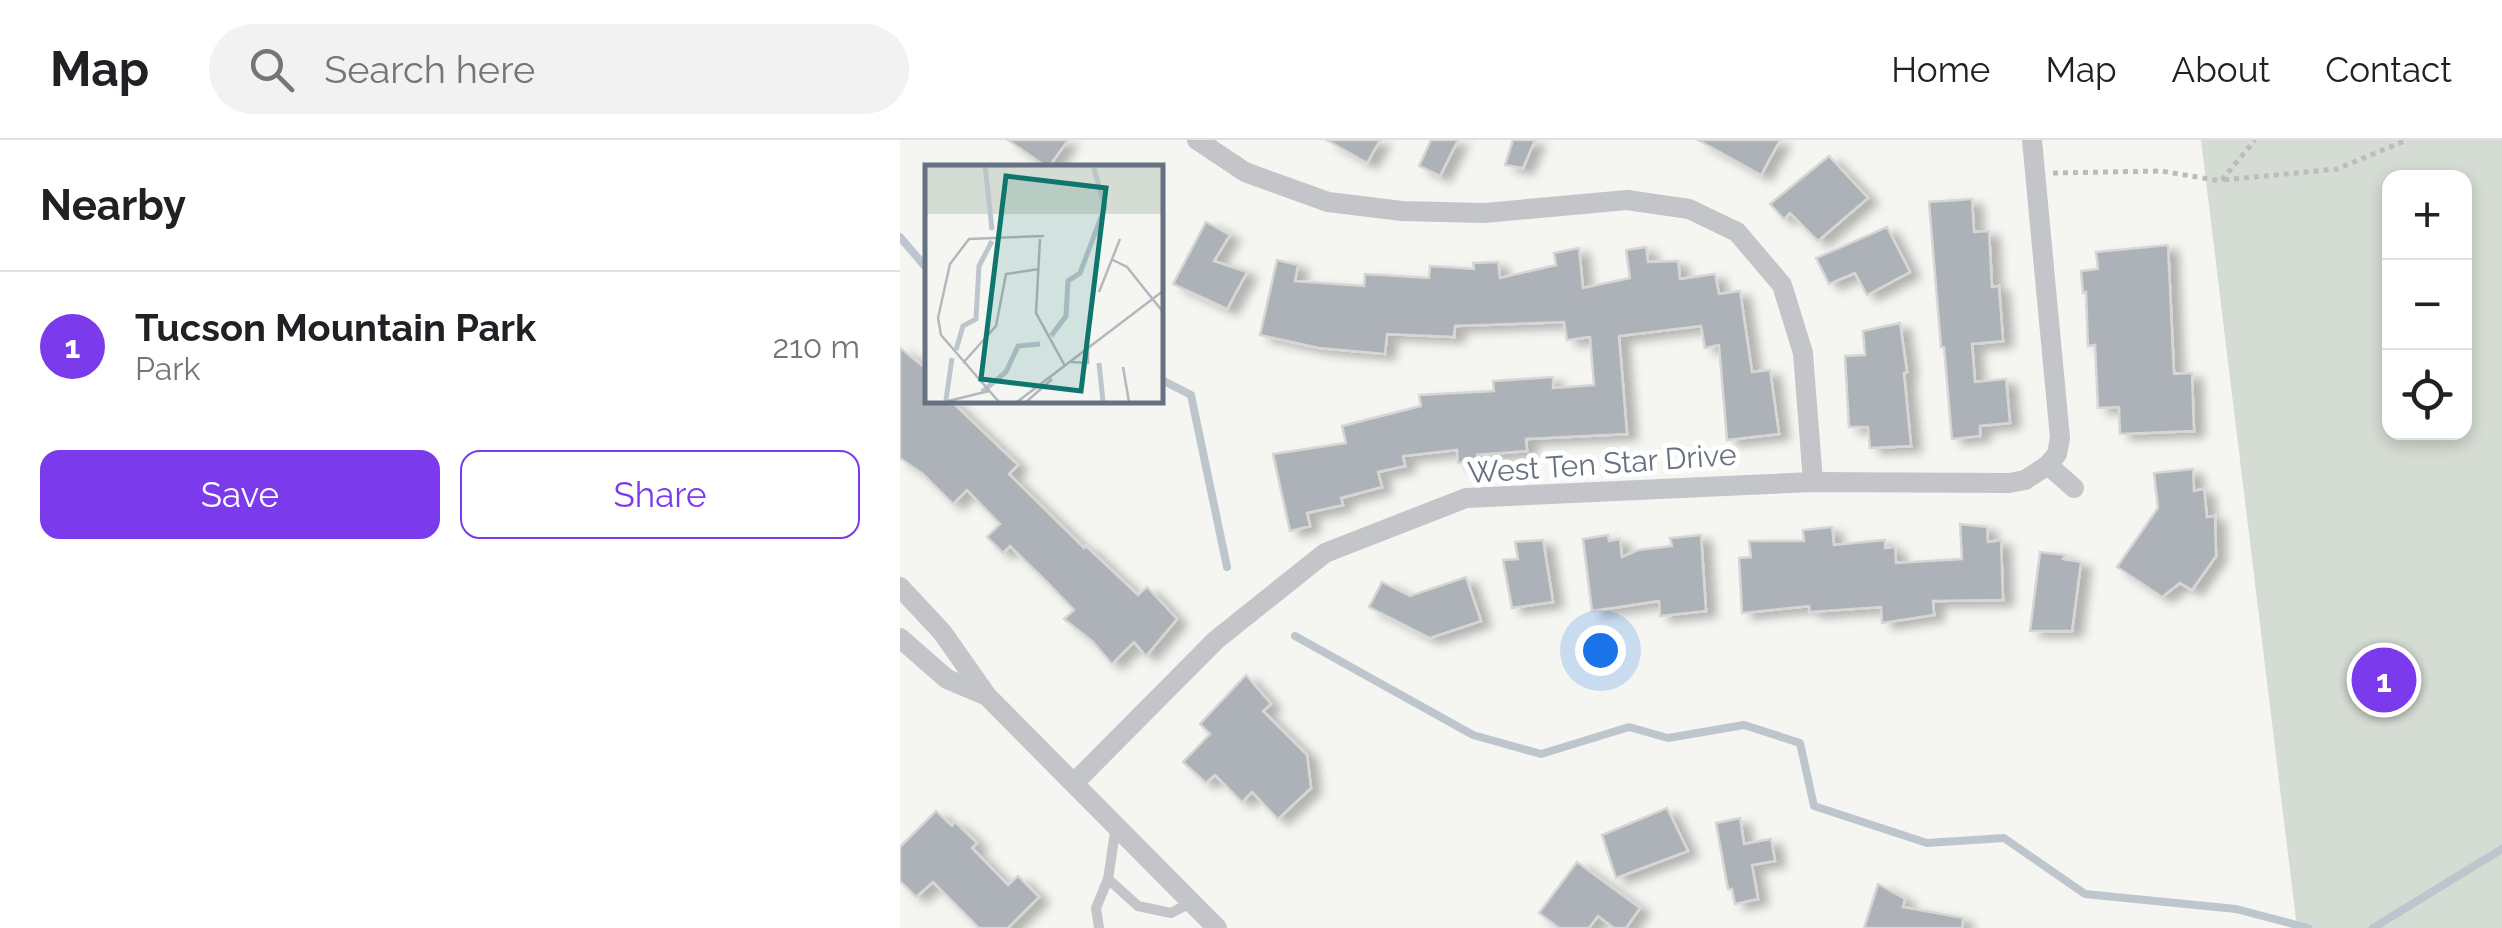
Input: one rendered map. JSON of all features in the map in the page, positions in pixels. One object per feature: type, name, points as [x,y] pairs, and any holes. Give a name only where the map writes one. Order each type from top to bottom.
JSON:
[{"type":"street","points":[[1197,140],[1244,172],[1328,202],[1402,211],[1484,213],[1627,200],[1689,209],[1736,232],[1782,285],[1788,302],[1803,353],[1812,482]]},
{"type":"street","points":[[2032,140],[2060,438],[2057,454],[2048,465],[2074,488]]},
{"type":"street","name":"West Ten Star Drive","points":[[1074,783],[1216,640],[1325,553],[1466,498],[1812,482],[2009,482],[2024,480],[2048,465]]},
{"type":"street","points":[[900,587],[942,632],[987,696],[1218,928]]},
{"type":"street","points":[[900,638],[946,679],[987,696]]},
{"type":"lane","points":[[1099,928],[1096,908],[1108,880],[1116,826]]},
{"type":"lane","points":[[1108,880],[1138,906],[1171,914],[1192,902]]},
{"type":"path","points":[[2221,181],[2255,140]]},
{"type":"path","points":[[2036,173],[2161,172],[2221,181],[2338,169],[2408,140]]},
{"type":"shaded area","points":[[2201,140],[2502,140],[2502,928],[2297,928]]},
{"type":"building","points":[[1008,140],[1068,140],[1050,165],[1044,165]]},
{"type":"building","points":[[1327,140],[1380,140],[1367,163]]},
{"type":"building","points":[[1431,140],[1458,140],[1440,176],[1419,166]]},
{"type":"building","points":[[1513,140],[1535,140],[1523,168],[1505,165]]},
{"type":"building","points":[[1698,140],[1780,140],[1761,175]]},
{"type":"building","points":[[1829,156],[1868,198],[1818,241],[1790,213],[1784,219],[1770,204]]},
{"type":"building","points":[[1972,199],[1974,232],[1989,231],[1992,287],[1999,286],[2003,341],[1972,344],[1975,382],[2006,379],[2010,423],[1980,426],[1980,436],[1952,439],[1929,202]]},
{"type":"building","points":[[1206,222],[1230,235],[1214,261],[1247,272],[1227,309],[1173,284]]},
{"type":"building","points":[[1887,227],[1910,272],[1867,295],[1855,273],[1829,284],[1816,258]]},
{"type":"building","points":[[2168,245],[2174,374],[2192,373],[2194,431],[2120,434],[2119,407],[2098,408],[2095,345],[2088,346],[2086,292],[2083,293],[2081,271],[2098,269],[2096,252]]},
{"type":"building","points":[[1646,247],[1648,262],[1678,261],[1680,279],[1715,274],[1719,294],[1740,291],[1752,372],[1770,370],[1779,434],[1727,440],[1719,345],[1705,348],[1701,326],[1619,336],[1627,434],[1526,439],[1527,451],[1477,455],[1478,461],[1458,463],[1457,450],[1403,456],[1405,466],[1378,472],[1382,487],[1341,498],[1343,505],[1307,513],[1310,526],[1290,531],[1273,454],[1346,443],[1342,426],[1421,406],[1419,395],[1494,391],[1493,381],[1553,377],[1553,388],[1594,385],[1590,337],[1567,340],[1564,322],[1455,326],[1454,337],[1387,334],[1385,354],[1319,348],[1260,335],[1277,260],[1298,265],[1295,281],[1364,286],[1365,274],[1429,278],[1430,266],[1474,269],[1473,263],[1498,262],[1500,278],[1556,265],[1554,253],[1579,248],[1583,288],[1630,278],[1626,250]]},
{"type":"building","points":[[1900,323],[1911,446],[1870,448],[1868,427],[1849,427],[1845,356],[1865,355],[1863,331]]},
{"type":"building","points":[[900,348],[925,368],[925,402],[952,402],[1018,465],[1009,474],[1084,548],[1138,595],[1147,587],[1177,619],[1146,656],[1134,642],[1112,664],[1092,641],[1064,619],[1074,610],[1048,583],[1010,546],[1003,553],[987,537],[1000,524],[967,490],[953,504],[900,458]]},
{"type":"building","points":[[2193,469],[2194,491],[2204,489],[2207,517],[2215,516],[2216,556],[2192,590],[2180,583],[2162,597],[2117,567],[2158,508],[2154,473]]},
{"type":"building","points":[[1960,524],[1987,527],[1988,542],[2001,540],[2003,600],[1933,601],[1934,615],[1882,623],[1881,607],[1810,612],[1809,606],[1742,613],[1739,558],[1751,557],[1749,541],[1804,541],[1803,530],[1832,527],[1834,545],[1885,540],[1885,548],[1895,547],[1896,563],[1962,559]]},
{"type":"building","points":[[1608,535],[1609,541],[1620,539],[1622,557],[1638,550],[1672,546],[1670,538],[1701,535],[1706,611],[1660,616],[1659,601],[1592,611],[1583,539]]},
{"type":"building","points":[[1543,540],[1553,602],[1512,608],[1503,560],[1518,559],[1515,542]]},
{"type":"building","points":[[2040,552],[2065,555],[2063,559],[2081,562],[2072,631],[2030,631]]},
{"type":"building","points":[[1466,577],[1481,621],[1430,638],[1369,607],[1382,582],[1410,596]]},
{"type":"building","points":[[1246,675],[1271,704],[1263,711],[1307,755],[1311,788],[1278,819],[1252,792],[1242,802],[1215,775],[1206,783],[1183,762],[1210,734],[1200,724]]},
{"type":"building","points":[[1667,808],[1688,851],[1616,878],[1602,835]]},
{"type":"building","points":[[936,811],[952,826],[955,822],[977,843],[972,848],[1008,885],[1018,876],[1039,897],[1008,928],[979,928],[933,882],[916,897],[900,881],[900,847]]},
{"type":"building","points":[[1740,818],[1744,844],[1771,839],[1775,861],[1752,865],[1758,899],[1735,904],[1732,889],[1728,889],[1716,823]]},
{"type":"building","points":[[1577,862],[1640,908],[1626,928],[1614,928],[1598,916],[1589,928],[1559,928],[1539,913]]},
{"type":"building","points":[[1878,884],[1905,899],[1903,907],[1963,918],[1962,928],[1864,928]]},
{"type":"waterway","points":[[900,237],[925,266]]},
{"type":"waterway","points":[[1162,380],[1191,395],[1227,567]]},
{"type":"waterway","points":[[1295,636],[1473,735],[1541,754],[1629,727],[1668,738],[1744,725],[1800,743],[1814,806],[1927,843],[2004,838],[2085,894],[2236,909],[2308,928]]},
{"type":"waterway","points":[[2373,928],[2502,849]]},
{"type":"place","name":"Tucson Mountain Park","points":[[2384,680]]}]
